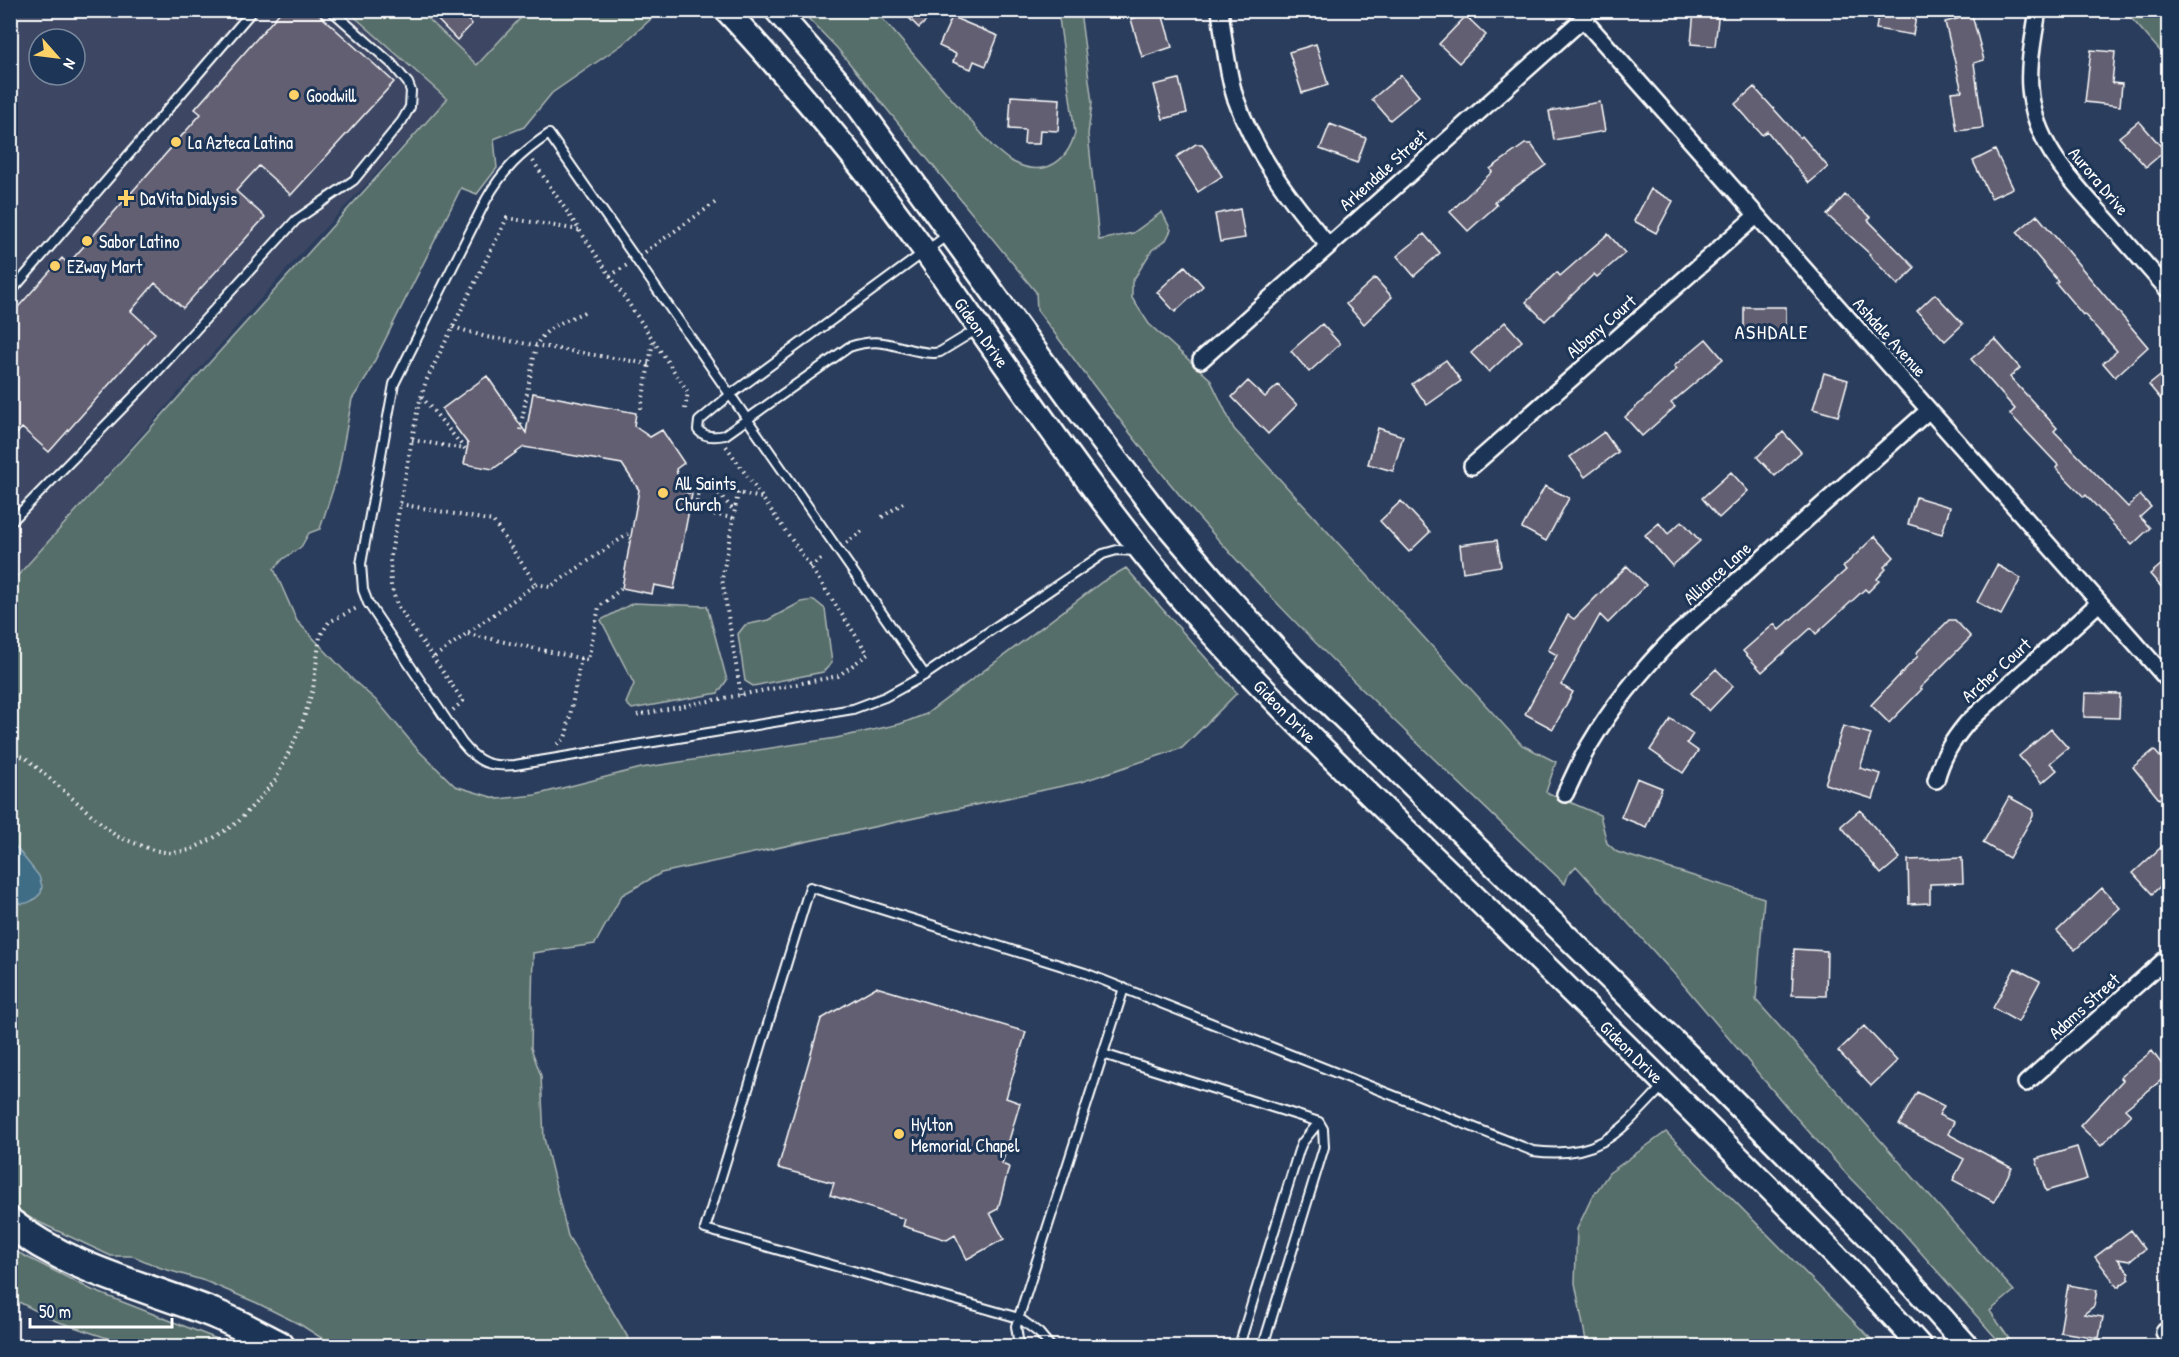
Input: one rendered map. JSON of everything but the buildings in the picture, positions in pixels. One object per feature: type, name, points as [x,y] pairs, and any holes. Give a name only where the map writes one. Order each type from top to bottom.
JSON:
[{"type":"highway","points":[[10,1223],[24,1234],[68,1258],[114,1279],[210,1312],[280,1347]]},
{"type":"main road","name":"Gideon Drive","points":[[726,10],[768,56],[855,160],[925,252],[1091,487],[1141,551],[1214,636],[1295,722],[1665,1084],[1863,1282],[1920,1347]]},
{"type":"main road","name":"Gideon Drive","points":[[776,10],[850,95],[1079,411],[1161,518],[1228,597],[1293,668],[1690,1057],[1878,1246],[1967,1347]]},
{"type":"main road","points":[[1665,1084],[1690,1057]]},
{"type":"street","points":[[1220,10],[1234,95],[1247,126],[1266,164],[1289,199],[1328,245]]},
{"type":"street","name":"Aurora Drive","points":[[2038,10],[2029,68],[2035,116],[2042,136],[2064,172],[2169,290]]},
{"type":"street","name":"Arkendale Street","points":[[1201,360],[1588,15]]},
{"type":"street","name":"Ashdale Avenue","points":[[1588,15],[1756,216],[2169,680]]},
{"type":"street","name":"Albany Court","points":[[1472,466],[1756,216]]},
{"type":"street","name":"Alliance Lane","points":[[1565,795],[1589,745],[1613,707],[1641,671],[1673,638],[1929,410]]},
{"type":"street","name":"Archer Court","points":[[1936,780],[1941,760],[1967,723],[2099,603]]},
{"type":"street","name":"Adams Street","points":[[2026,1083],[2169,957]]},
{"type":"lane","points":[[10,293],[253,10]]},
{"type":"lane","points":[[10,523],[146,384],[296,220],[354,180],[402,121],[410,106],[411,91],[408,83],[392,64],[331,10]]},
{"type":"lane","points":[[925,675],[549,134],[526,150],[509,165],[486,200],[394,384],[362,564],[363,590],[368,603],[472,755],[493,765],[515,765],[854,709],[885,698],[925,675],[1103,554],[1117,550],[1141,551]]},
{"type":"lane","points":[[951,233],[730,395],[699,421],[698,430],[704,435],[718,437],[725,435],[849,347],[883,341],[934,353],[940,352],[978,329]]},
{"type":"lane","points":[[1050,1347],[1039,1334],[1019,1318],[705,1228],[810,887],[1086,973],[1533,1151],[1554,1154],[1591,1148],[1623,1128],[1665,1084]]},
{"type":"lane","points":[[1019,1347],[1016,1326],[1124,988]]},
{"type":"lane","points":[[1103,1054],[1319,1122],[1323,1129],[1324,1147],[1263,1347]]},
{"type":"lane","points":[[1239,1347],[1299,1150],[1319,1122]]},
{"type":"path","points":[[526,150],[688,392],[685,409]]},
{"type":"path","points":[[610,276],[716,202]]},
{"type":"path","points":[[458,717],[452,709],[463,701],[398,607],[391,586],[390,559],[421,396],[426,381],[507,218],[579,230]]},
{"type":"path","points":[[519,430],[536,346],[546,330],[584,312]]},
{"type":"path","points":[[453,327],[486,337],[649,364]]},
{"type":"path","points":[[641,409],[653,340]]},
{"type":"path","points":[[412,440],[465,449],[421,396]]},
{"type":"path","points":[[637,715],[838,676],[868,654],[726,446],[718,445]]},
{"type":"path","points":[[733,518],[695,511],[700,486],[762,498]]},
{"type":"path","points":[[715,488],[734,511]]},
{"type":"path","points":[[738,493],[722,579],[741,694]]},
{"type":"path","points":[[882,518],[906,501]]},
{"type":"path","points":[[400,504],[493,521],[536,584],[550,587],[628,534]]},
{"type":"path","points":[[841,547],[865,529]]},
{"type":"path","points":[[810,567],[824,557]]},
{"type":"path","points":[[433,658],[536,584]]},
{"type":"path","points":[[467,634],[588,660],[599,607],[622,588]]},
{"type":"path","points":[[10,752],[26,758],[116,836],[153,850],[171,853],[190,850],[238,822],[275,781],[302,727],[313,689],[320,636],[329,622],[368,603]]},
{"type":"path","points":[[555,745],[565,738],[581,658]]},
{"type":"shaded area","points":[[11,11],[348,11],[447,99],[300,254],[11,583]]},
{"type":"shaded area","points":[[420,11],[527,11],[477,65]]},
{"type":"shaded area","points":[[11,841],[39,876],[42,886],[41,893],[27,903],[11,900]]},
{"type":"green space","points":[[348,11],[420,11],[477,65],[527,11],[660,11],[623,44],[552,93],[524,127],[494,139],[497,168],[477,194],[461,188],[365,380],[352,399],[338,474],[320,529],[309,533],[301,547],[283,559],[274,569],[297,621],[353,680],[378,702],[418,750],[455,786],[498,799],[535,795],[641,768],[836,738],[900,724],[926,714],[1102,582],[1126,568],[1237,693],[1182,748],[1081,782],[661,873],[622,895],[595,944],[533,953],[531,1048],[541,1076],[544,1138],[568,1236],[633,1346],[334,1346],[301,1325],[257,1303],[205,1281],[161,1268],[133,1256],[111,1256],[28,1217],[11,1204],[11,583],[447,99]]},
{"type":"green space","points":[[801,11],[876,11],[994,148],[1010,161],[1024,167],[1044,168],[1060,160],[1071,144],[1075,133],[1058,11],[1080,11],[1092,103],[1088,134],[1099,240],[1133,233],[1162,212],[1171,230],[1166,240],[1152,250],[1132,282],[1132,298],[1149,324],[1210,379],[1234,429],[1522,745],[1556,762],[1546,792],[1600,815],[1607,843],[1617,852],[1764,898],[1756,1000],[2014,1291],[1990,1311],[2014,1346],[2003,1346],[1901,1230],[1850,1178],[1676,976],[1576,866],[1568,875],[1565,884],[1332,660],[1242,566],[1137,442],[1037,310],[1036,292],[837,48]]},
{"type":"green space","points":[[2125,11],[2168,11],[2168,60]]},
{"type":"green space","points":[[814,600],[825,609],[832,663],[823,672],[753,686],[745,681],[738,634],[745,625],[768,620],[801,602]]},
{"type":"green space","points":[[633,603],[707,606],[727,680],[718,693],[632,709],[626,703],[634,684],[601,620]]},
{"type":"green space","points":[[1666,1132],[1878,1346],[1587,1346],[1575,1283],[1577,1229],[1591,1199],[1609,1173]]},
{"type":"green space","points":[[11,1249],[92,1290],[235,1346],[131,1346],[56,1321],[11,1298]]},
{"type":"place","name":"Goodwill","points":[[294,95]]},
{"type":"place","name":"La Azteca Latina","points":[[176,142]]},
{"type":"place","name":"DaVita Dialysis","points":[[126,198]]},
{"type":"place","name":"Sabor Latino","points":[[87,241]]},
{"type":"place","name":"EZway Mart","points":[[55,266]]},
{"type":"place","name":"All Saints Church","points":[[663,493]]},
{"type":"place","name":"Hylton Memorial Chapel","points":[[899,1134]]},
{"type":"district","name":"ASHDALE","points":[[1772,331]]}]
